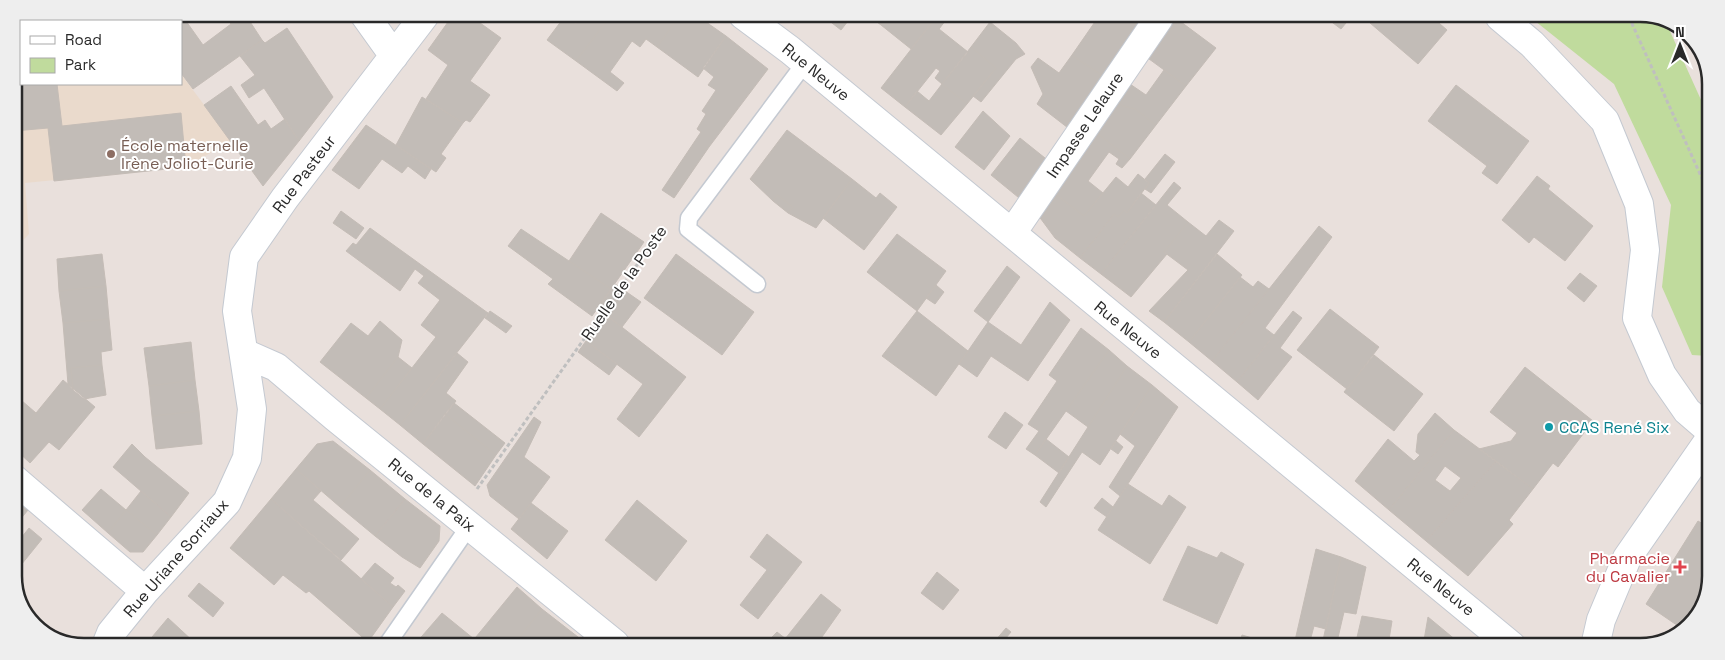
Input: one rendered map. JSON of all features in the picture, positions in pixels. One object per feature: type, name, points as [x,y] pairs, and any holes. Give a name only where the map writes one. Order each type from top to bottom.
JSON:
[{"type":"street","points":[[370,22],[394,56]]},
{"type":"street","name":"Rue Pasteur","points":[[244,353],[237,311],[244,257],[285,198],[420,22]]},
{"type":"street","name":"Rue Neuve","points":[[752,22],[790,50],[1502,638]]},
{"type":"street","name":"Impasse Lelaure","points":[[1012,233],[1156,22]]},
{"type":"street","points":[[1506,22],[1532,44],[1605,121],[1639,204],[1645,250],[1637,318],[1662,375],[1686,410],[1702,424]]},
{"type":"street","name":"Rue de la Paix","points":[[244,353],[276,367],[608,638]]},
{"type":"street","name":"Rue Uriane Sorriaux","points":[[109,638],[145,591],[227,502],[247,458],[252,409],[244,353]]},
{"type":"street","points":[[1597,638],[1601,620],[1627,558],[1702,449]]},
{"type":"street","points":[[23,487],[145,591]]},
{"type":"lane","name":"Ruelle de la Poste","points":[[757,284],[688,228],[689,218],[805,63]]},
{"type":"lane","points":[[391,638],[464,520]]},
{"type":"path","points":[[1631,22],[1702,178]]},
{"type":"path","name":"Ruelle de la Poste","points":[[464,520],[664,226]]},
{"type":"shaded area","name":"École maternelle Irène Joliot-Curie","points":[[182,75],[231,141],[186,167],[25,183],[29,234],[22,241],[22,85],[182,85]]},
{"type":"green space","points":[[1536,22],[1641,22],[1669,30],[1702,102],[1702,356],[1692,355],[1662,287],[1671,205],[1614,84]]},
{"type":"building","points":[[182,22],[187,22],[203,45],[231,24],[229,22],[250,22],[262,40],[193,89],[182,74]]},
{"type":"building","points":[[448,22],[479,22],[501,38],[470,81],[490,95],[470,122],[466,120],[463,123],[426,99],[448,65],[428,50]]},
{"type":"building","points":[[560,22],[573,22],[576,24],[578,22],[606,22],[576,61],[547,40]]},
{"type":"building","points":[[606,22],[675,22],[657,47],[646,39],[640,47],[632,41],[610,72],[624,83],[617,91],[576,61]]},
{"type":"building","points":[[675,22],[706,22],[726,36],[698,77],[657,47]]},
{"type":"building","points":[[831,22],[847,22],[841,30]]},
{"type":"building","points":[[884,22],[932,22],[911,49],[881,25]]},
{"type":"building","points":[[932,22],[944,22],[939,29],[968,52],[942,84],[935,78],[940,71],[936,68],[905,107],[881,88]]},
{"type":"building","points":[[990,22],[1016,43],[1025,54],[1016,59],[981,102],[973,96],[996,68],[971,47]]},
{"type":"building","points":[[1095,22],[1139,22],[1143,25],[1107,79],[1072,55]]},
{"type":"building","points":[[1166,22],[1181,22],[1216,48],[1186,86],[1145,56]]},
{"type":"building","points":[[1332,22],[1347,22],[1341,29]]},
{"type":"building","points":[[1369,22],[1438,22],[1447,30],[1418,64]]},
{"type":"building","points":[[287,28],[333,97],[299,141],[264,88],[249,98],[241,85],[255,75],[240,56],[262,40],[265,43]]},
{"type":"building","points":[[726,36],[768,69],[709,147],[674,198],[662,190],[701,132],[697,129],[706,114],[702,111],[716,90],[708,85],[714,77],[703,68]]},
{"type":"building","points":[[971,47],[996,68],[967,104],[942,84]]},
{"type":"building","points":[[1072,55],[1107,79],[1072,131],[1037,104],[1043,94],[1031,67],[1038,58],[1059,73]]},
{"type":"building","points":[[1164,70],[1186,86],[1156,125],[1135,109],[1123,106],[1115,99],[1127,82],[1146,95]]},
{"type":"building","points":[[942,84],[967,104],[941,135],[905,107],[917,91],[929,101]]},
{"type":"building","points":[[22,85],[57,85],[62,126],[181,113],[186,167],[54,181],[48,128],[22,130]]},
{"type":"building","points":[[1456,85],[1529,141],[1497,184],[1482,173],[1487,166],[1428,121]]},
{"type":"building","points":[[231,86],[258,125],[265,120],[271,129],[285,119],[299,141],[263,186],[204,105]]},
{"type":"building","points":[[422,97],[463,123],[441,154],[446,158],[436,172],[396,145]]},
{"type":"building","points":[[1115,99],[1123,106],[1135,109],[1156,125],[1130,159],[1093,130]]},
{"type":"building","points":[[983,111],[1010,136],[984,170],[955,147]]},
{"type":"building","points":[[366,125],[431,169],[425,179],[408,166],[402,173],[382,159],[359,189],[332,170]]},
{"type":"building","points":[[787,130],[852,179],[816,228],[788,213],[793,207],[777,195],[773,201],[750,179]]},
{"type":"building","points":[[1093,130],[1130,159],[1122,168],[1116,164],[1119,159],[1109,152],[1088,181],[1103,193],[1084,216],[1050,190]]},
{"type":"building","points":[[1020,138],[1050,162],[1024,202],[991,175]]},
{"type":"building","points":[[1165,154],[1175,162],[1151,193],[1145,189],[1149,183],[1145,179]]},
{"type":"building","points":[[1138,174],[1149,183],[1127,213],[1124,210],[1118,217],[1114,214],[1080,258],[1055,238],[1038,215],[1054,193],[1084,216],[1116,177],[1128,187]]},
{"type":"building","points":[[1537,176],[1550,186],[1548,189],[1593,226],[1565,261],[1534,237],[1529,243],[1502,220]]},
{"type":"building","points":[[852,179],[876,198],[880,193],[897,207],[864,250],[823,218]]},
{"type":"building","points":[[1174,182],[1181,188],[1167,205],[1188,222],[1164,252],[1167,254],[1131,297],[1101,274]]},
{"type":"building","points":[[1141,193],[1156,205],[1101,274],[1080,258],[1114,214],[1118,217],[1124,210],[1127,213]]},
{"type":"building","points":[[777,195],[793,207],[788,213],[773,201]]},
{"type":"building","points":[[341,211],[364,228],[356,239],[333,223]]},
{"type":"building","points":[[601,213],[644,242],[611,289],[569,261]]},
{"type":"building","points":[[1219,220],[1234,231],[1164,322],[1149,311],[1188,270],[1164,252],[1188,222],[1206,236]]},
{"type":"building","points":[[1319,226],[1332,237],[1265,328],[1274,335],[1237,382],[1212,361]]},
{"type":"building","points":[[370,228],[488,313],[400,425],[380,409],[436,337],[421,325],[440,300],[418,283],[424,276],[415,269],[400,291],[346,251],[353,243],[356,245]]},
{"type":"building","points":[[521,229],[611,289],[592,316],[548,284],[553,279],[508,246]]},
{"type":"building","points":[[897,234],[946,271],[917,311],[867,272]]},
{"type":"building","points":[[102,254],[106,286],[59,291],[57,259]]},
{"type":"building","points":[[676,254],[754,312],[722,355],[644,298]]},
{"type":"building","points":[[1217,254],[1242,275],[1189,342],[1164,322]]},
{"type":"building","points":[[1007,266],[1020,277],[988,322],[974,311]]},
{"type":"building","points":[[1580,273],[1597,286],[1584,302],[1567,288]]},
{"type":"building","points":[[1240,277],[1253,287],[1258,281],[1269,289],[1212,361],[1189,342]]},
{"type":"building","points":[[615,284],[641,302],[622,327],[597,309]]},
{"type":"building","points":[[936,285],[944,292],[935,304],[926,298]]},
{"type":"building","points":[[106,286],[109,319],[63,323],[59,291]]},
{"type":"building","points":[[1050,302],[1070,320],[1028,381],[991,356],[977,377],[959,364],[988,322],[1021,345]]},
{"type":"building","points":[[1330,309],[1379,347],[1347,389],[1297,350]]},
{"type":"building","points":[[490,311],[512,326],[506,333],[485,318]]},
{"type":"building","points":[[917,311],[968,351],[936,396],[882,356]]},
{"type":"building","points":[[1293,311],[1302,318],[1280,348],[1292,357],[1258,400],[1237,382]]},
{"type":"building","points":[[605,314],[686,377],[639,437],[617,419],[643,384],[586,341]]},
{"type":"building","points":[[109,319],[112,350],[101,352],[102,365],[71,368],[73,390],[68,384],[63,323]]},
{"type":"building","points":[[380,321],[402,340],[398,357],[366,398],[320,362],[351,323],[368,336]]},
{"type":"building","points":[[1081,328],[1109,350],[1035,455],[1026,449],[1039,431],[1028,424],[1057,381],[1049,375]]},
{"type":"building","points":[[586,341],[617,364],[609,375],[578,352]]},
{"type":"building","points":[[191,342],[195,380],[149,386],[144,348]]},
{"type":"building","points":[[1109,350],[1127,366],[1088,427],[1066,411]]},
{"type":"building","points":[[457,353],[468,362],[446,393],[456,401],[423,444],[400,425]]},
{"type":"building","points":[[1374,355],[1423,394],[1394,431],[1344,392]]},
{"type":"building","points":[[398,357],[412,368],[380,409],[366,398]]},
{"type":"building","points":[[102,365],[106,395],[84,399],[73,390],[71,368]]},
{"type":"building","points":[[1127,366],[1152,385],[1100,465],[1082,452],[1046,507],[1040,502]]},
{"type":"building","name":"CCAS René Six","points":[[1525,367],[1593,421],[1558,467],[1553,463],[1533,489],[1479,449],[1511,441],[1517,433],[1490,412]]},
{"type":"building","points":[[63,380],[95,407],[59,450],[49,442],[30,463],[23,456],[23,429]]},
{"type":"building","points":[[195,380],[199,411],[152,416],[149,386]]},
{"type":"building","points":[[1152,385],[1178,407],[1120,496],[1109,487],[1135,446],[1120,434]]},
{"type":"building","points":[[23,401],[36,413],[23,429]]},
{"type":"building","points":[[454,403],[505,443],[496,455],[445,414]]},
{"type":"building","points":[[199,411],[202,444],[156,449],[152,416]]},
{"type":"building","points":[[1005,412],[1023,425],[1006,449],[988,437]]},
{"type":"building","points":[[1435,413],[1454,430],[1389,510],[1355,481],[1388,439],[1414,461],[1420,455],[1416,452],[1418,434]]},
{"type":"building","points":[[445,414],[496,455],[475,486],[423,444]]},
{"type":"building","points":[[534,417],[541,422],[524,457],[550,477],[519,519],[490,496],[487,485]]},
{"type":"building","points":[[1454,430],[1496,461],[1426,541],[1389,510]],"holes":[[[1445,466],[1461,478],[1450,491],[1435,480]]]},
{"type":"building","points":[[1046,439],[1069,457],[1059,473],[1035,455]]},
{"type":"building","points":[[333,441],[370,470],[340,507],[296,469],[317,444]]},
{"type":"building","points":[[1116,441],[1123,447],[1118,454],[1111,449]]},
{"type":"building","points":[[132,444],[189,493],[171,517],[113,467]]},
{"type":"building","points":[[1496,461],[1533,489],[1509,520],[1513,524],[1468,576],[1426,541]]},
{"type":"building","points":[[296,469],[321,491],[313,500],[359,539],[341,560],[271,499]]},
{"type":"building","points":[[370,470],[405,499],[375,536],[340,507]]},
{"type":"building","points":[[1128,484],[1162,506],[1169,495],[1186,507],[1150,564],[1098,530]]},
{"type":"building","points":[[101,489],[126,510],[108,533],[82,510]]},
{"type":"building","points":[[141,491],[171,517],[157,535],[126,510]]},
{"type":"building","points":[[1102,498],[1113,507],[1107,517],[1094,508]]},
{"type":"building","points":[[271,499],[393,607],[371,638],[363,638],[309,591],[306,593],[283,575],[274,585],[230,548]]},
{"type":"building","points":[[405,499],[440,526],[439,541],[420,568],[375,536]]},
{"type":"building","points":[[637,500],[687,541],[656,581],[605,540]]},
{"type":"building","points":[[531,503],[568,531],[547,559],[511,529]]},
{"type":"building","points":[[23,505],[28,510],[23,516]]},
{"type":"building","points":[[126,510],[157,535],[143,552],[130,552],[108,533]]},
{"type":"building","points":[[1698,521],[1702,523],[1701,588],[1690,613],[1677,625],[1646,604]]},
{"type":"building","points":[[29,528],[42,539],[23,563],[23,536]]},
{"type":"building","points":[[767,534],[802,562],[758,619],[740,605],[767,570],[750,557]]},
{"type":"building","points":[[1188,546],[1217,558],[1221,552],[1244,564],[1217,624],[1163,600]]},
{"type":"building","points":[[1316,549],[1341,557],[1326,629],[1314,626],[1311,638],[1296,638]]},
{"type":"building","points":[[1341,557],[1366,567],[1356,614],[1344,612],[1338,638],[1324,638]]},
{"type":"building","points":[[375,563],[394,578],[390,583],[396,587],[398,585],[405,591],[393,607],[361,579]]},
{"type":"building","points":[[937,572],[959,590],[943,610],[921,593]]},
{"type":"building","points":[[199,583],[224,603],[213,617],[188,596]]},
{"type":"building","points":[[517,587],[542,609],[519,638],[475,638]]},
{"type":"building","points":[[821,594],[841,610],[821,638],[786,638]]},
{"type":"building","points":[[542,609],[579,638],[519,638]]},
{"type":"building","points":[[442,613],[473,638],[420,638]]},
{"type":"building","points":[[1362,616],[1392,621],[1389,638],[1357,638]]},
{"type":"building","points":[[1428,617],[1453,638],[1424,638]]},
{"type":"building","points":[[168,618],[190,638],[151,638]]},
{"type":"building","points":[[1006,628],[1011,632],[1006,638],[998,638]]},
{"type":"building","points":[[777,632],[785,638],[771,638]]},
{"type":"building","points":[[1242,635],[1252,638],[1241,638]]},
{"type":"place","name":"École maternelle Irène Joliot-Curie","points":[[111,154]]},
{"type":"place","name":"CCAS René Six","points":[[1549,427]]},
{"type":"place","name":"Pharmacie du Cavalier","points":[[1680,567]]}]
